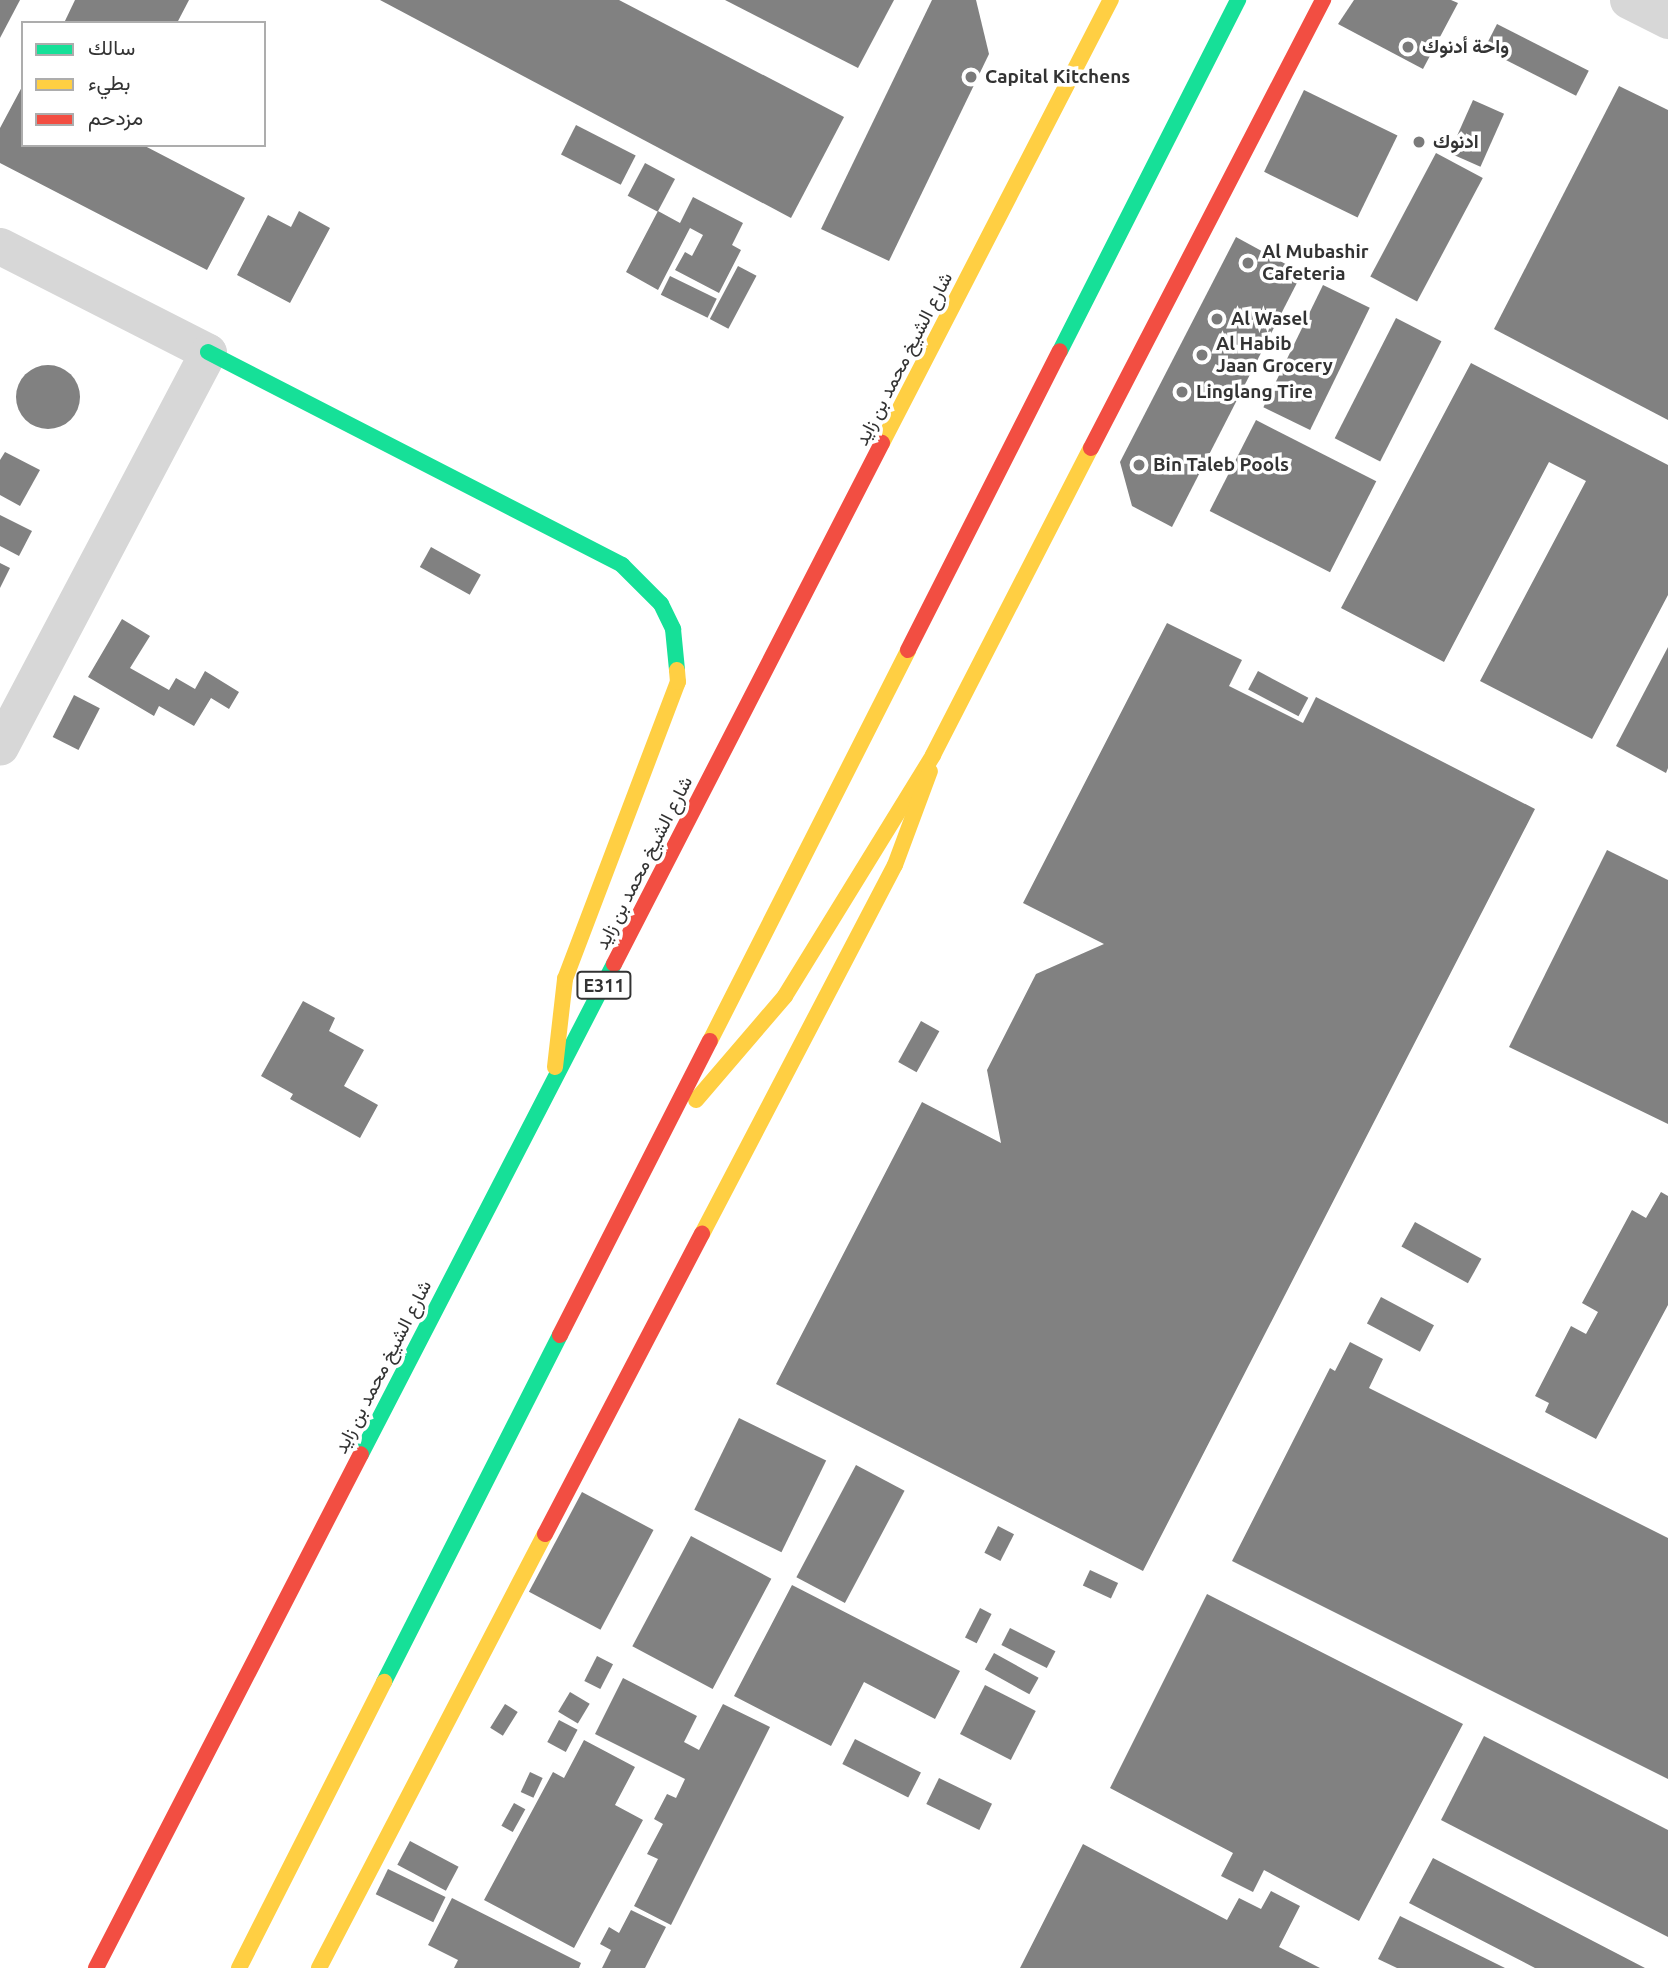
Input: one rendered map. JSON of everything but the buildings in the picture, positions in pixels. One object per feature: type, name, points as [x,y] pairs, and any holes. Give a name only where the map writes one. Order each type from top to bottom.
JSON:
[{"type":"main road","name":"شارع الشيخ محمد بن زايد","points":[[96,1968],[1111,0]]},
{"type":"main road","points":[[239,1968],[669,1126],[1238,0]]},
{"type":"main road","points":[[669,1126],[750,1042],[785,996],[933,755],[1323,0]]},
{"type":"main road","points":[[208,352],[622,565],[644,582],[667,617],[678,655],[678,682],[565,979],[556,1030],[555,1080]]},
{"type":"main road","points":[[319,1968],[895,865],[921,804],[933,755]]},
{"type":"street","points":[[1628,0],[1668,20]]},
{"type":"street","points":[[0,246],[208,352],[0,746]]},
{"type":"traffic: fast","points":[[1060,351],[1238,0]]},
{"type":"traffic: fast","points":[[208,352],[622,565],[661,604],[673,629],[677,670]]},
{"type":"traffic: fast","points":[[361,1454],[614,964]]},
{"type":"traffic: fast","points":[[384,1682],[560,1335]]},
{"type":"traffic: slow","points":[[882,443],[1111,0]]},
{"type":"traffic: slow","points":[[933,755],[1091,448]]},
{"type":"traffic: slow","points":[[710,1041],[908,650]]},
{"type":"traffic: slow","points":[[555,1067],[565,979],[678,682],[677,670]]},
{"type":"traffic: slow","points":[[696,1100],[785,996],[933,755]]},
{"type":"traffic: slow","points":[[702,1234],[895,865],[930,771]]},
{"type":"traffic: slow","points":[[319,1968],[545,1534]]},
{"type":"traffic: slow","points":[[239,1968],[384,1682]]},
{"type":"traffic: jam","points":[[1091,448],[1323,0]]},
{"type":"traffic: jam","points":[[908,650],[1060,351]]},
{"type":"traffic: jam","points":[[614,964],[882,443]]},
{"type":"traffic: jam","points":[[560,1335],[710,1041]]},
{"type":"traffic: jam","points":[[545,1534],[702,1234]]},
{"type":"traffic: jam","points":[[96,1968],[361,1454]]},
{"type":"place","name":"واحة أدنوك","points":[[1408,47]]},
{"type":"place","name":"Capital Kitchens","points":[[971,77]]},
{"type":"place","name":"ادنوك","points":[[1419,142]]},
{"type":"place","name":"Al Mubashir Cafeteria","points":[[1248,263]]},
{"type":"place","name":"Al Wasel","points":[[1217,319]]},
{"type":"place","name":"Al Habib Jaan Grocery","points":[[1202,355]]},
{"type":"place","name":"Linglang Tire","points":[[1182,392]]},
{"type":"place","name":"Bin Taleb Pools","points":[[1139,465]]}]
